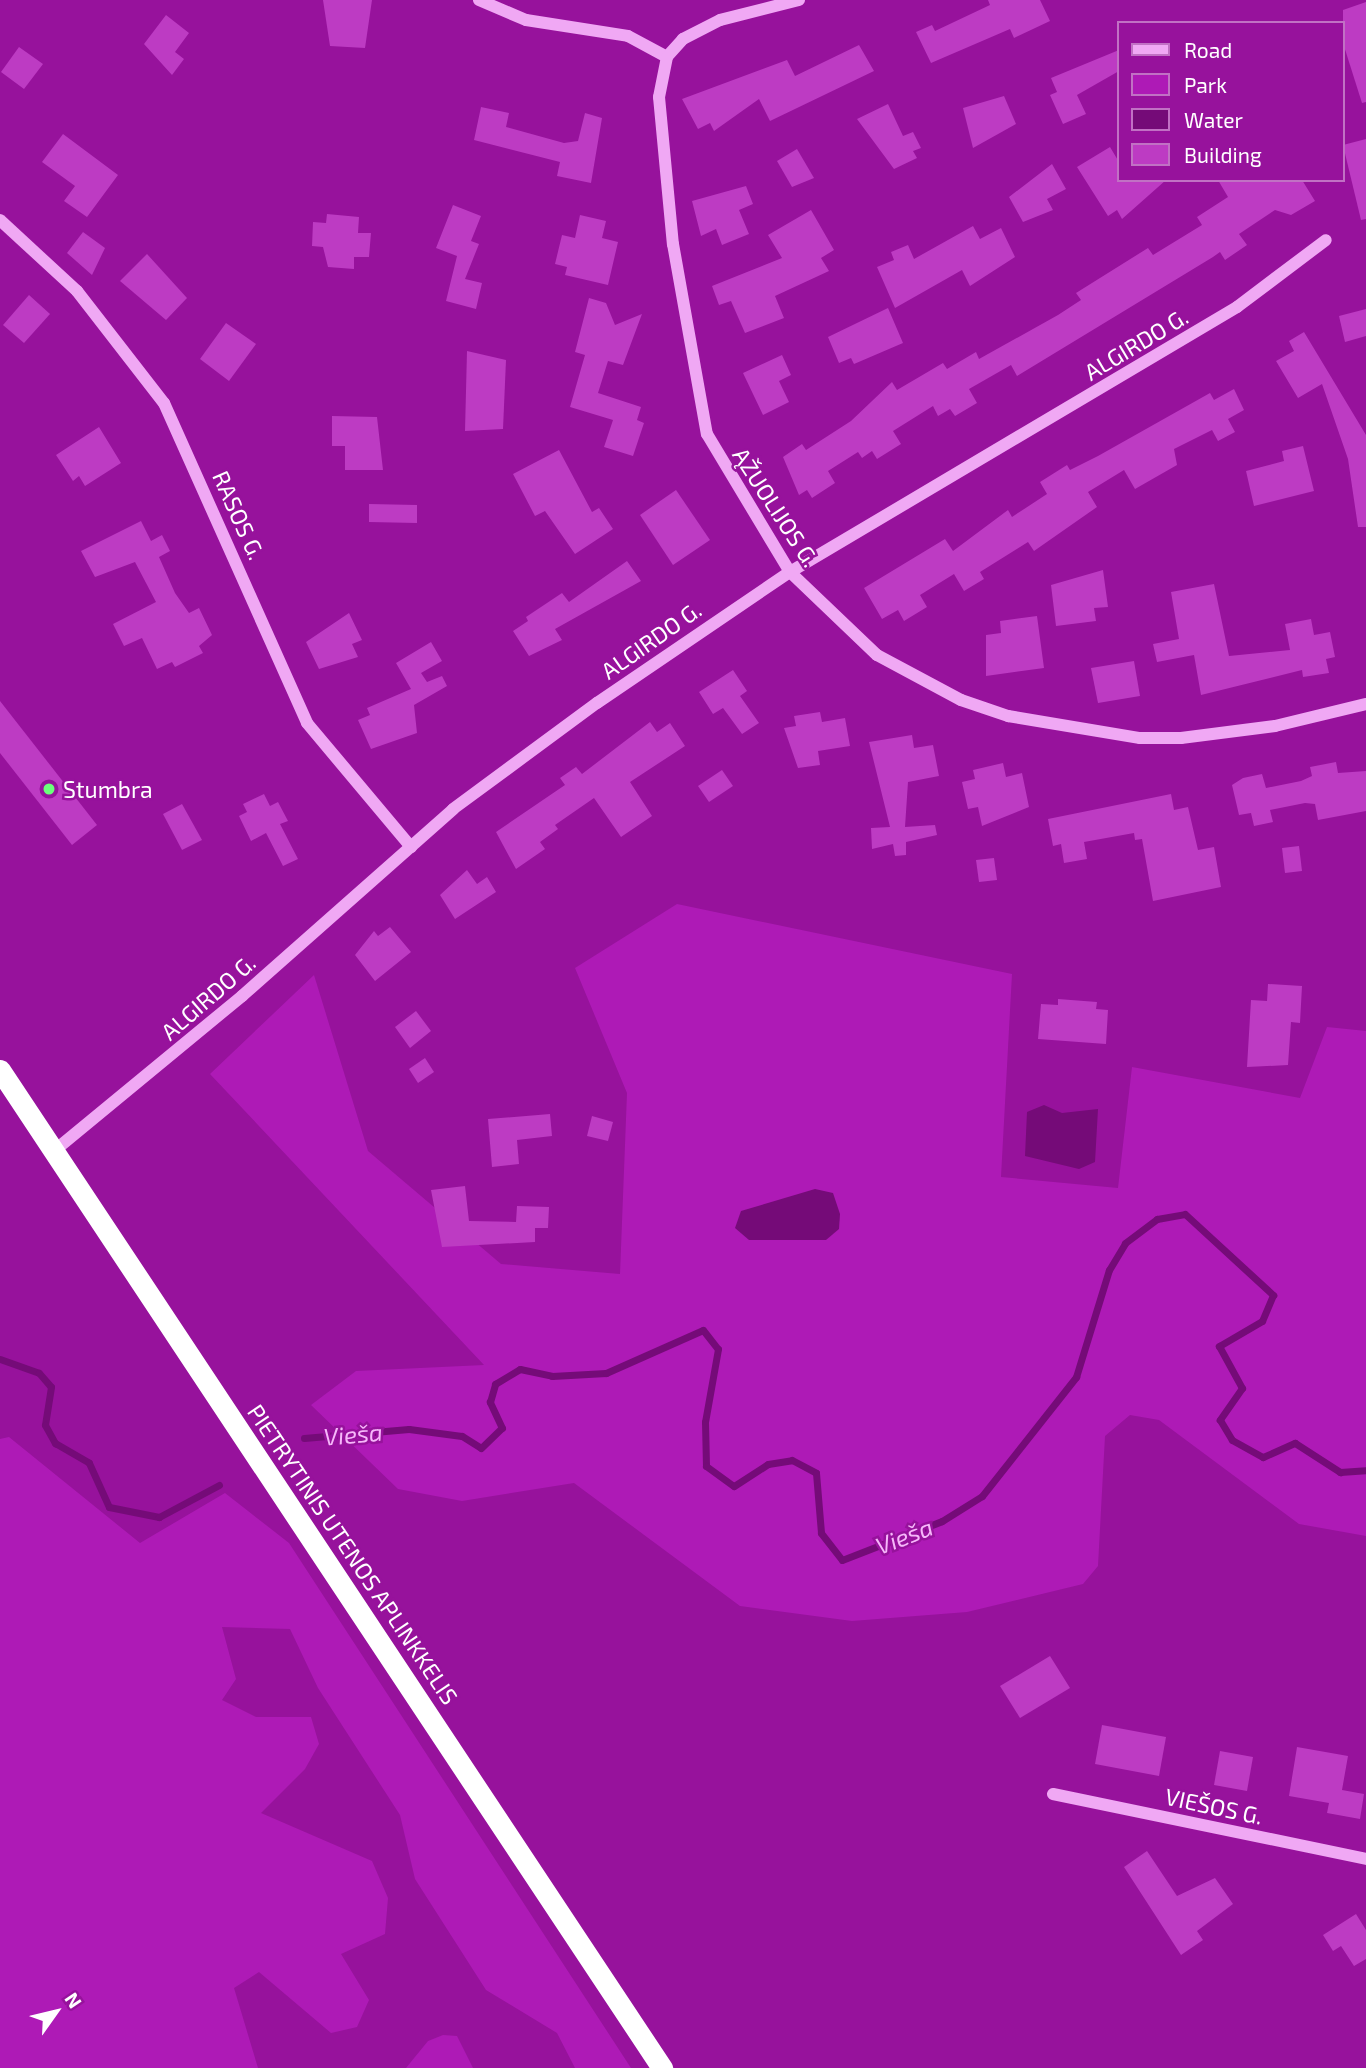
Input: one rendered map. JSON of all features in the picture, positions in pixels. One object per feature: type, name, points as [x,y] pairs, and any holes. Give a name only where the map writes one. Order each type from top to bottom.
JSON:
[{"type":"highway","name":"PIETRYTINIS UTENOS APLINKKELIS","points":[[0,1070],[662,2068]]},
{"type":"street","points":[[479,0],[526,20],[628,36],[667,57],[682,39],[720,20],[799,0]]},
{"type":"street","name":"ĄŽUOLIJOS G.","points":[[667,57],[660,126],[702,412],[720,462],[790,572],[877,656],[961,700],[1008,716],[1095,732],[1181,738],[1275,726],[1366,704]]},
{"type":"street","name":"RASOS G.","points":[[0,220],[77,291],[164,403],[307,723],[341,771],[411,847]]},
{"type":"street","name":"ALGIRDO G.","points":[[54,1151],[411,847],[597,703],[790,572],[1157,357],[1326,240]]},
{"type":"street","name":"VIEŠOS G.","points":[[1053,1794],[1366,1859]]},
{"type":"green space","points":[[677,904],[1012,974],[1001,1177],[1118,1188],[1132,1067],[1300,1098],[1327,1027],[1366,1031],[1366,1536],[1299,1524],[1159,1420],[1130,1415],[1105,1436],[1098,1566],[1083,1584],[967,1612],[852,1621],[740,1606],[574,1483],[462,1501],[398,1489],[311,1405],[356,1371],[484,1365],[210,1074],[314,975],[368,1151],[501,1264],[620,1274],[627,1093],[575,968]]},
{"type":"green space","points":[[9,1437],[140,1543],[225,1493],[289,1543],[631,2068],[575,2068],[557,2033],[486,1990],[415,1879],[400,1815],[318,1688],[290,1629],[222,1627],[236,1679],[222,1700],[256,1717],[311,1717],[319,1744],[305,1769],[261,1813],[372,1861],[388,1898],[385,1934],[341,1954],[369,2000],[357,2027],[331,2033],[259,1972],[234,1988],[258,2068],[0,2068],[0,1439]]},
{"type":"green space","points":[[443,2035],[457,2036],[473,2068],[406,2068],[428,2041]]},
{"type":"water","points":[[1044,1105],[1062,1113],[1098,1109],[1095,1162],[1079,1169],[1025,1156],[1027,1112]]},
{"type":"water","points":[[815,1189],[833,1193],[840,1214],[839,1229],[826,1240],[749,1240],[735,1228],[741,1211]]},
{"type":"building","points":[[323,0],[372,0],[365,48],[330,46]]},
{"type":"building","points":[[988,0],[1040,0],[1050,21],[1014,38],[1010,29],[931,63],[916,32],[932,25],[935,31],[990,5]]},
{"type":"building","points":[[1366,2],[1366,102],[1362,103],[1345,49],[1343,10]]},
{"type":"building","points":[[166,15],[189,33],[175,52],[184,59],[172,75],[144,44]]},
{"type":"building","points":[[859,45],[874,71],[770,121],[759,99],[714,131],[710,123],[698,129],[682,99],[787,60],[795,76]]},
{"type":"building","points":[[19,47],[43,64],[24,89],[1,72]]},
{"type":"building","points":[[1118,50],[1118,72],[1077,95],[1086,114],[1063,124],[1050,95],[1057,92],[1051,78]]},
{"type":"building","points":[[1004,96],[1016,124],[973,148],[963,108]]},
{"type":"building","points":[[888,104],[903,136],[913,132],[921,148],[913,151],[917,158],[894,169],[857,119]]},
{"type":"building","points":[[481,107],[509,113],[506,127],[564,143],[578,141],[585,113],[602,118],[591,183],[557,176],[560,162],[474,140]]},
{"type":"building","points":[[63,134],[118,175],[87,217],[64,201],[75,186],[42,162]]},
{"type":"building","points":[[1366,139],[1366,219],[1361,220],[1345,144]]},
{"type":"building","points":[[1110,147],[1118,160],[1118,182],[1164,182],[1122,219],[1117,210],[1108,216],[1077,167]]},
{"type":"building","points":[[797,149],[814,178],[792,187],[777,161]]},
{"type":"building","points":[[1052,164],[1066,189],[1047,199],[1053,210],[1023,222],[1009,197]]},
{"type":"building","points":[[1219,182],[1303,182],[1315,201],[1291,215],[1275,210],[1239,234],[1247,245],[1225,260],[1220,252],[1017,376],[1011,365],[969,389],[977,403],[955,416],[950,409],[938,416],[933,406],[893,431],[901,444],[877,459],[872,451],[862,458],[858,452],[828,471],[835,483],[812,498],[807,490],[799,495],[783,457],[802,444],[806,450],[851,421],[892,382],[897,390],[943,363],[947,369],[976,352],[979,359],[1058,315],[1081,300],[1076,293],[1148,248],[1153,255],[1202,225],[1197,217],[1228,197]]},
{"type":"building","points":[[746,186],[753,204],[739,210],[749,234],[722,245],[716,229],[701,236],[692,201]]},
{"type":"building","points":[[453,205],[481,216],[471,241],[479,244],[465,279],[482,283],[476,309],[446,301],[457,256],[436,248]]},
{"type":"building","points":[[811,210],[834,250],[821,258],[829,271],[775,296],[784,318],[745,333],[731,301],[719,305],[712,286],[782,258],[768,235]]},
{"type":"building","points":[[327,214],[359,217],[358,233],[371,233],[369,257],[354,257],[354,269],[328,267],[323,247],[312,246],[313,222],[326,223]]},
{"type":"building","points":[[580,215],[606,221],[602,238],[618,242],[608,285],[565,275],[567,267],[555,264],[562,235],[575,238]]},
{"type":"building","points":[[973,226],[980,239],[1001,228],[1015,257],[970,286],[962,270],[895,308],[877,267],[894,260],[891,252],[908,245],[914,259]]},
{"type":"building","points":[[83,232],[105,248],[92,275],[67,253]]},
{"type":"building","points":[[147,254],[187,298],[166,320],[120,281]]},
{"type":"building","points":[[29,295],[50,314],[24,343],[3,325]]},
{"type":"building","points":[[589,298],[606,303],[615,325],[642,314],[623,365],[608,361],[598,393],[641,407],[637,420],[644,423],[633,456],[604,447],[613,420],[570,407],[585,355],[575,352]]},
{"type":"building","points":[[888,308],[903,343],[854,364],[851,358],[839,363],[828,337]]},
{"type":"building","points":[[1366,309],[1366,336],[1345,342],[1339,316]]},
{"type":"building","points":[[226,323],[256,344],[229,381],[200,359]]},
{"type":"building","points":[[1304,332],[1366,435],[1366,527],[1358,527],[1348,459],[1322,384],[1298,398],[1276,361],[1294,351],[1289,341]]},
{"type":"building","points":[[467,351],[506,360],[503,429],[465,431]]},
{"type":"building","points":[[782,355],[791,375],[779,381],[789,402],[763,415],[743,373]]},
{"type":"building","points":[[1234,389],[1244,410],[1228,419],[1235,432],[1218,441],[1212,430],[1174,449],[1177,465],[1135,489],[1124,470],[1088,492],[1097,507],[1034,551],[1028,542],[980,572],[984,579],[964,591],[954,574],[920,595],[927,607],[904,621],[898,610],[882,619],[864,588],[945,539],[953,551],[1008,510],[1012,517],[1047,494],[1040,482],[1067,465],[1070,470],[1098,456],[1210,393],[1214,400]]},
{"type":"building","points":[[332,416],[377,417],[383,470],[345,470],[345,446],[332,446]]},
{"type":"building","points":[[99,427],[121,463],[85,486],[79,476],[73,481],[56,455]]},
{"type":"building","points":[[1303,446],[1314,491],[1254,506],[1246,471],[1284,461],[1282,451]]},
{"type":"building","points":[[559,450],[592,512],[599,508],[613,529],[575,554],[545,511],[535,516],[513,474]]},
{"type":"building","points":[[676,490],[710,540],[673,565],[640,515]]},
{"type":"building","points":[[369,504],[417,505],[417,523],[369,522]]},
{"type":"building","points":[[141,521],[151,541],[162,535],[170,551],[159,557],[175,593],[189,613],[199,608],[212,635],[199,646],[203,653],[175,667],[172,662],[157,669],[142,638],[124,646],[113,624],[156,602],[135,562],[95,577],[81,551]]},
{"type":"building","points":[[627,561],[641,581],[555,629],[562,640],[529,656],[513,631],[528,621],[526,617],[562,593],[569,602]]},
{"type":"building","points":[[1103,570],[1108,607],[1094,608],[1096,621],[1056,626],[1051,585]]},
{"type":"building","points":[[1214,584],[1229,656],[1290,650],[1285,624],[1311,619],[1314,635],[1330,632],[1335,657],[1326,659],[1329,673],[1303,677],[1302,670],[1201,695],[1194,655],[1157,662],[1153,644],[1179,639],[1171,592]]},
{"type":"building","points":[[349,613],[362,640],[352,644],[358,657],[319,669],[306,642]]},
{"type":"building","points":[[1037,616],[1044,668],[986,676],[986,635],[1001,633],[1000,621]]},
{"type":"building","points":[[431,642],[442,661],[421,673],[427,682],[442,676],[447,686],[414,705],[417,733],[371,749],[358,720],[370,715],[367,708],[411,689],[396,663]]},
{"type":"building","points":[[1134,661],[1140,696],[1098,703],[1091,668]]},
{"type":"building","points":[[733,670],[747,691],[740,696],[759,723],[742,734],[723,708],[713,714],[699,692]]},
{"type":"building","name":"Stumbra","points":[[0,701],[97,825],[72,845],[0,753]]},
{"type":"building","points":[[820,712],[822,722],[845,718],[850,746],[818,751],[820,765],[798,768],[784,728],[796,726],[794,716]]},
{"type":"building","points":[[650,722],[657,732],[670,723],[685,746],[630,782],[652,816],[621,837],[594,798],[555,825],[558,829],[540,842],[545,849],[516,869],[496,832],[565,785],[560,778],[576,767],[582,774]]},
{"type":"building","points":[[912,735],[914,748],[933,745],[939,776],[908,782],[905,827],[935,825],[937,835],[906,842],[906,855],[895,856],[893,844],[872,849],[871,828],[890,827],[869,742]]},
{"type":"building","points":[[1336,762],[1338,773],[1366,771],[1366,811],[1318,820],[1315,804],[1305,803],[1270,810],[1273,822],[1254,826],[1251,813],[1239,815],[1232,785],[1243,778],[1262,774],[1266,788],[1301,781],[1312,776],[1310,767]]},
{"type":"building","points":[[1003,763],[1006,777],[1022,773],[1029,807],[982,826],[978,807],[968,809],[962,782],[975,779],[973,770]]},
{"type":"building","points":[[722,770],[733,786],[709,802],[698,786]]},
{"type":"building","points":[[264,794],[270,806],[278,802],[288,821],[280,824],[298,859],[283,866],[266,833],[251,841],[239,816],[247,812],[243,804]]},
{"type":"building","points":[[1171,794],[1174,810],[1188,807],[1198,850],[1214,847],[1221,887],[1153,901],[1142,839],[1135,840],[1134,833],[1084,842],[1087,859],[1064,863],[1061,844],[1053,846],[1048,819]]},
{"type":"building","points":[[182,804],[202,840],[182,850],[163,814]]},
{"type":"building","points":[[1299,846],[1302,871],[1285,873],[1282,848]]},
{"type":"building","points":[[994,858],[997,880],[979,882],[976,860]]},
{"type":"building","points":[[467,870],[477,884],[487,877],[496,892],[455,919],[440,895]]},
{"type":"building","points":[[390,927],[411,952],[375,981],[355,955],[374,931],[378,936]]},
{"type":"building","points":[[1268,984],[1302,986],[1300,1023],[1291,1022],[1288,1065],[1247,1067],[1251,1000],[1267,1001]]},
{"type":"building","points":[[1058,999],[1097,1002],[1096,1009],[1108,1010],[1106,1044],[1038,1039],[1041,1004],[1058,1005]]},
{"type":"building","points":[[416,1011],[431,1031],[410,1048],[395,1027]]},
{"type":"building","points":[[425,1058],[434,1072],[418,1083],[409,1069]]},
{"type":"building","points":[[550,1114],[552,1136],[517,1140],[519,1164],[492,1167],[488,1119]]},
{"type":"building","points":[[592,1116],[613,1122],[608,1141],[587,1136]]},
{"type":"building","points":[[465,1186],[469,1221],[516,1222],[517,1206],[549,1207],[548,1228],[535,1228],[535,1242],[442,1247],[431,1190]]},
{"type":"building","points":[[1050,1656],[1070,1688],[1020,1718],[1000,1686]]},
{"type":"building","points":[[1102,1725],[1166,1737],[1159,1776],[1095,1764]]},
{"type":"building","points":[[1297,1747],[1348,1756],[1342,1790],[1364,1794],[1360,1819],[1327,1813],[1329,1803],[1289,1796]]},
{"type":"building","points":[[1220,1751],[1253,1757],[1247,1791],[1214,1785]]},
{"type":"building","points":[[1147,1851],[1177,1896],[1215,1878],[1233,1904],[1197,1931],[1203,1940],[1181,1955],[1124,1867]]},
{"type":"building","points":[[1356,1914],[1366,1930],[1366,1959],[1354,1966],[1341,1946],[1333,1951],[1323,1935]]},
{"type":"waterway","name":"Vieša","points":[[304,1438],[409,1429],[462,1436],[481,1448],[502,1428],[490,1402],[495,1384],[520,1369],[552,1376],[606,1373],[703,1330],[718,1349],[705,1422],[706,1466],[734,1486],[768,1464],[792,1460],[816,1473],[821,1533],[842,1560],[942,1521],[982,1496],[1076,1377],[1109,1270],[1125,1243],[1157,1219],[1185,1214],[1273,1295],[1262,1321],[1219,1346],[1242,1388],[1220,1420],[1232,1440],[1263,1457],[1295,1443],[1340,1472],[1366,1470]]},
{"type":"waterway","name":"Vieša","points":[[0,1359],[39,1373],[51,1387],[45,1425],[55,1443],[89,1463],[109,1507],[159,1517],[219,1485]]},
{"type":"place","name":"Stumbra","points":[[49,789]]}]
